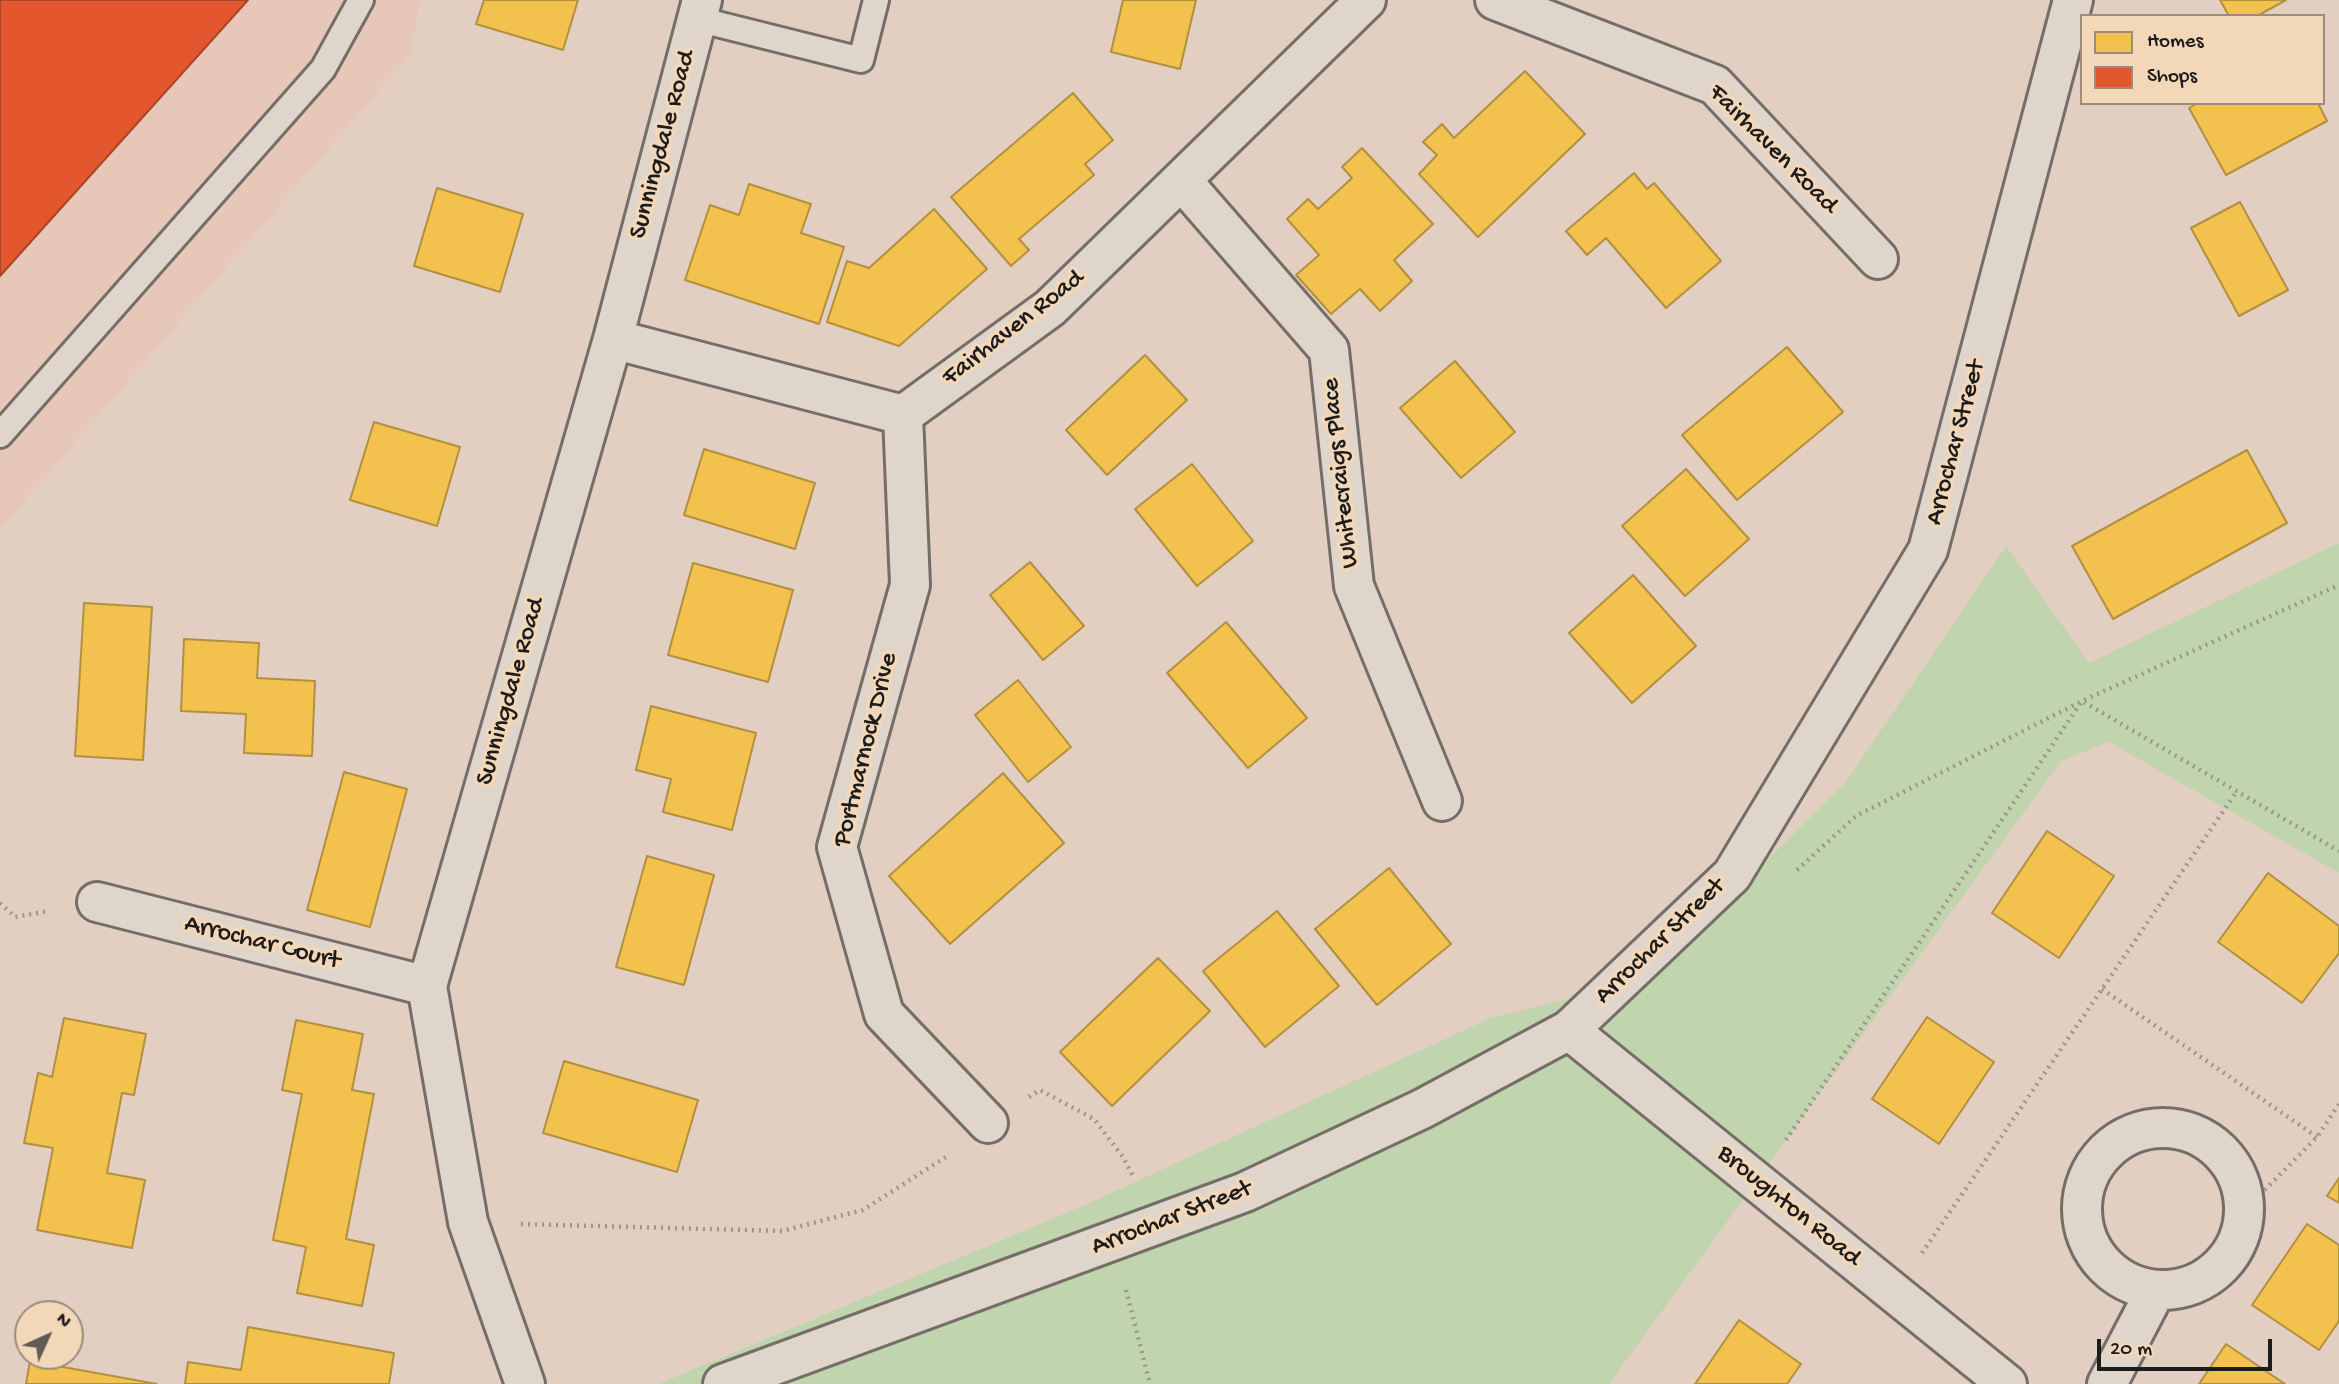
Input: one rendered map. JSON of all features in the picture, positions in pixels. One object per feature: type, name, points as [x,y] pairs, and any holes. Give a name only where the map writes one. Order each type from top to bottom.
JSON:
[{"type":"street","name":"Fairhaven Road","points":[[903,415],[1049,308],[1366,0]]},
{"type":"street","name":"Fairhaven Road","points":[[1495,0],[1715,85],[1878,259]]},
{"type":"street","name":"Arrochar Street","points":[[723,1384],[1245,1192],[1422,1109],[1569,1030],[1732,875],[1928,550],[2073,0]]},
{"type":"street","name":"Sunningdale Road","points":[[525,1384],[468,1222],[428,986],[612,339],[699,9]]},
{"type":"street","name":"Whitecraigs Place","points":[[1182,181],[1329,350],[1354,586],[1442,801]]},
{"type":"street","points":[[612,339],[903,415]]},
{"type":"street","name":"Portmarnock Drive","points":[[903,415],[910,585],[837,847],[884,1014],[988,1123]]},
{"type":"street","name":"Arrochar Court","points":[[97,902],[428,986]]},
{"type":"street","name":"Broughton Road","points":[[1569,1030],[2007,1384]]},
{"type":"street","points":[[2158,1127],[2184,1130],[2209,1141],[2228,1160],[2241,1184],[2245,1210],[2240,1237],[2227,1260],[2207,1278],[2183,1288],[2156,1290],[2129,1284],[2107,1269],[2090,1248],[2081,1221],[2082,1194],[2091,1168],[2108,1147],[2131,1133],[2158,1127]]},
{"type":"street","points":[[2107,1384],[2156,1290]]},
{"type":"lane","points":[[0,436],[323,69],[360,0]]},
{"type":"lane","points":[[699,9],[861,60],[876,0]]},
{"type":"path","points":[[1750,846],[1792,874],[1856,816],[2082,701],[2339,585]]},
{"type":"path","points":[[2082,701],[2339,851]]},
{"type":"path","points":[[1758,1183],[2082,701]]},
{"type":"path","points":[[1895,1293],[2237,791]]},
{"type":"path","points":[[2102,989],[2317,1137]]},
{"type":"path","points":[[468,1222],[782,1231],[863,1210],[956,1150],[988,1123],[1040,1090],[1094,1119],[1123,1157],[1158,1225]]},
{"type":"path","points":[[2245,1210],[2317,1137],[2339,1104]]},
{"type":"path","points":[[1113,1242],[1150,1384]]},
{"type":"shaded area","points":[[0,0],[420,0],[410,55],[0,530]]},
{"type":"green space","points":[[2339,543],[2339,873],[2109,742],[2061,761],[1609,1384],[659,1384],[1083,1206],[1491,1018],[1646,980],[1846,782],[2006,546],[2089,663]]},
{"type":"building: Homes","points":[[484,0],[578,0],[563,50],[476,24]]},
{"type":"building: Homes","points":[[1123,0],[1196,0],[1180,69],[1111,52]]},
{"type":"building: Homes","points":[[2220,0],[2286,0],[2261,14],[2228,14]]},
{"type":"building: Homes","points":[[1525,71],[1585,134],[1478,237],[1419,174],[1437,155],[1423,142],[1442,124],[1454,138]]},
{"type":"building: Homes","points":[[1073,93],[1113,140],[1085,164],[1094,175],[1019,239],[1029,250],[1011,266],[951,197]]},
{"type":"building: Homes","points":[[2194,105],[2319,105],[2327,121],[2226,175],[2189,108]]},
{"type":"building: Homes","points":[[1362,148],[1433,224],[1394,260],[1412,281],[1380,311],[1360,289],[1331,314],[1296,275],[1319,255],[1287,219],[1308,199],[1318,209],[1352,178],[1342,167]]},
{"type":"building: Homes","points":[[1634,173],[1647,189],[1654,183],[1721,261],[1666,308],[1606,238],[1587,255],[1566,231]]},
{"type":"building: Homes","points":[[749,184],[811,204],[801,233],[844,247],[819,324],[685,280],[710,205],[739,215]]},
{"type":"building: Homes","points":[[437,188],[523,214],[500,292],[414,266]]},
{"type":"building: Homes","points":[[2240,202],[2288,290],[2239,316],[2191,228]]},
{"type":"building: Homes","points":[[934,209],[987,269],[899,346],[827,322],[847,261],[869,268]]},
{"type":"building: Homes","points":[[1787,347],[1843,412],[1737,500],[1682,435]]},
{"type":"building: Homes","points":[[1145,355],[1187,400],[1107,475],[1066,430]]},
{"type":"building: Homes","points":[[1455,361],[1515,432],[1461,478],[1400,408]]},
{"type":"building: Homes","points":[[374,422],[460,447],[437,526],[350,500]]},
{"type":"building: Homes","points":[[704,449],[815,483],[795,549],[684,515]]},
{"type":"building: Homes","points":[[2247,450],[2287,523],[2113,619],[2072,546]]},
{"type":"building: Homes","points":[[1192,464],[1253,541],[1197,586],[1135,509]]},
{"type":"building: Homes","points":[[1686,469],[1749,539],[1685,596],[1622,526]]},
{"type":"building: Homes","points":[[1030,562],[1084,626],[1043,660],[990,595]]},
{"type":"building: Homes","points":[[693,563],[793,590],[768,682],[668,655]]},
{"type":"building: Homes","points":[[1633,575],[1696,646],[1632,703],[1569,633]]},
{"type":"building: Homes","points":[[84,603],[152,607],[143,760],[75,756]]},
{"type":"building: Homes","points":[[1226,622],[1307,718],[1248,768],[1167,673]]},
{"type":"building: Homes","points":[[184,639],[259,643],[257,678],[315,681],[312,756],[244,753],[246,714],[181,711]]},
{"type":"building: Homes","points":[[1018,680],[1071,747],[1028,782],[975,715]]},
{"type":"building: Homes","points":[[651,706],[756,733],[732,830],[663,812],[671,779],[636,770]]},
{"type":"building: Homes","points":[[344,772],[407,789],[370,927],[307,910]]},
{"type":"building: Homes","points":[[1003,773],[1064,843],[950,944],[889,876]]},
{"type":"building: Homes","points":[[2047,831],[2114,876],[2059,958],[1992,913]]},
{"type":"building: Homes","points":[[647,856],[714,875],[684,985],[616,967]]},
{"type":"building: Homes","points":[[1389,868],[1451,944],[1377,1005],[1315,929]]},
{"type":"building: Homes","points":[[2268,873],[2339,926],[2339,953],[2302,1003],[2218,942]]},
{"type":"building: Homes","points":[[1277,911],[1339,986],[1265,1047],[1203,971]]},
{"type":"building: Homes","points":[[1158,958],[1210,1011],[1112,1106],[1060,1052]]},
{"type":"building: Homes","points":[[1927,1017],[1994,1062],[1939,1144],[1872,1099]]},
{"type":"building: Homes","points":[[64,1018],[146,1034],[134,1095],[122,1093],[107,1173],[145,1180],[132,1248],[37,1230],[53,1148],[24,1143],[38,1073],[52,1077]]},
{"type":"building: Homes","points":[[296,1020],[363,1034],[352,1090],[374,1094],[346,1239],[374,1245],[362,1306],[297,1293],[306,1247],[273,1240],[302,1094],[282,1090]]},
{"type":"building: Homes","points":[[564,1061],[698,1100],[677,1172],[543,1133]]},
{"type":"building: Homes","points":[[2339,1178],[2339,1203],[2327,1196]]},
{"type":"building: Homes","points":[[2307,1224],[2339,1245],[2339,1321],[2319,1350],[2252,1305]]},
{"type":"building: Homes","points":[[1739,1320],[1801,1364],[1787,1384],[1695,1384]]},
{"type":"building: Homes","points":[[248,1327],[394,1353],[389,1384],[185,1384],[188,1362],[241,1370]]},
{"type":"building: Homes","points":[[2226,1344],[2285,1384],[2199,1384]]},
{"type":"building: Homes","points":[[28,1370],[80,1370],[157,1384],[26,1384]]},
{"type":"building: Shops","points":[[0,0],[248,0],[0,276]]}]
